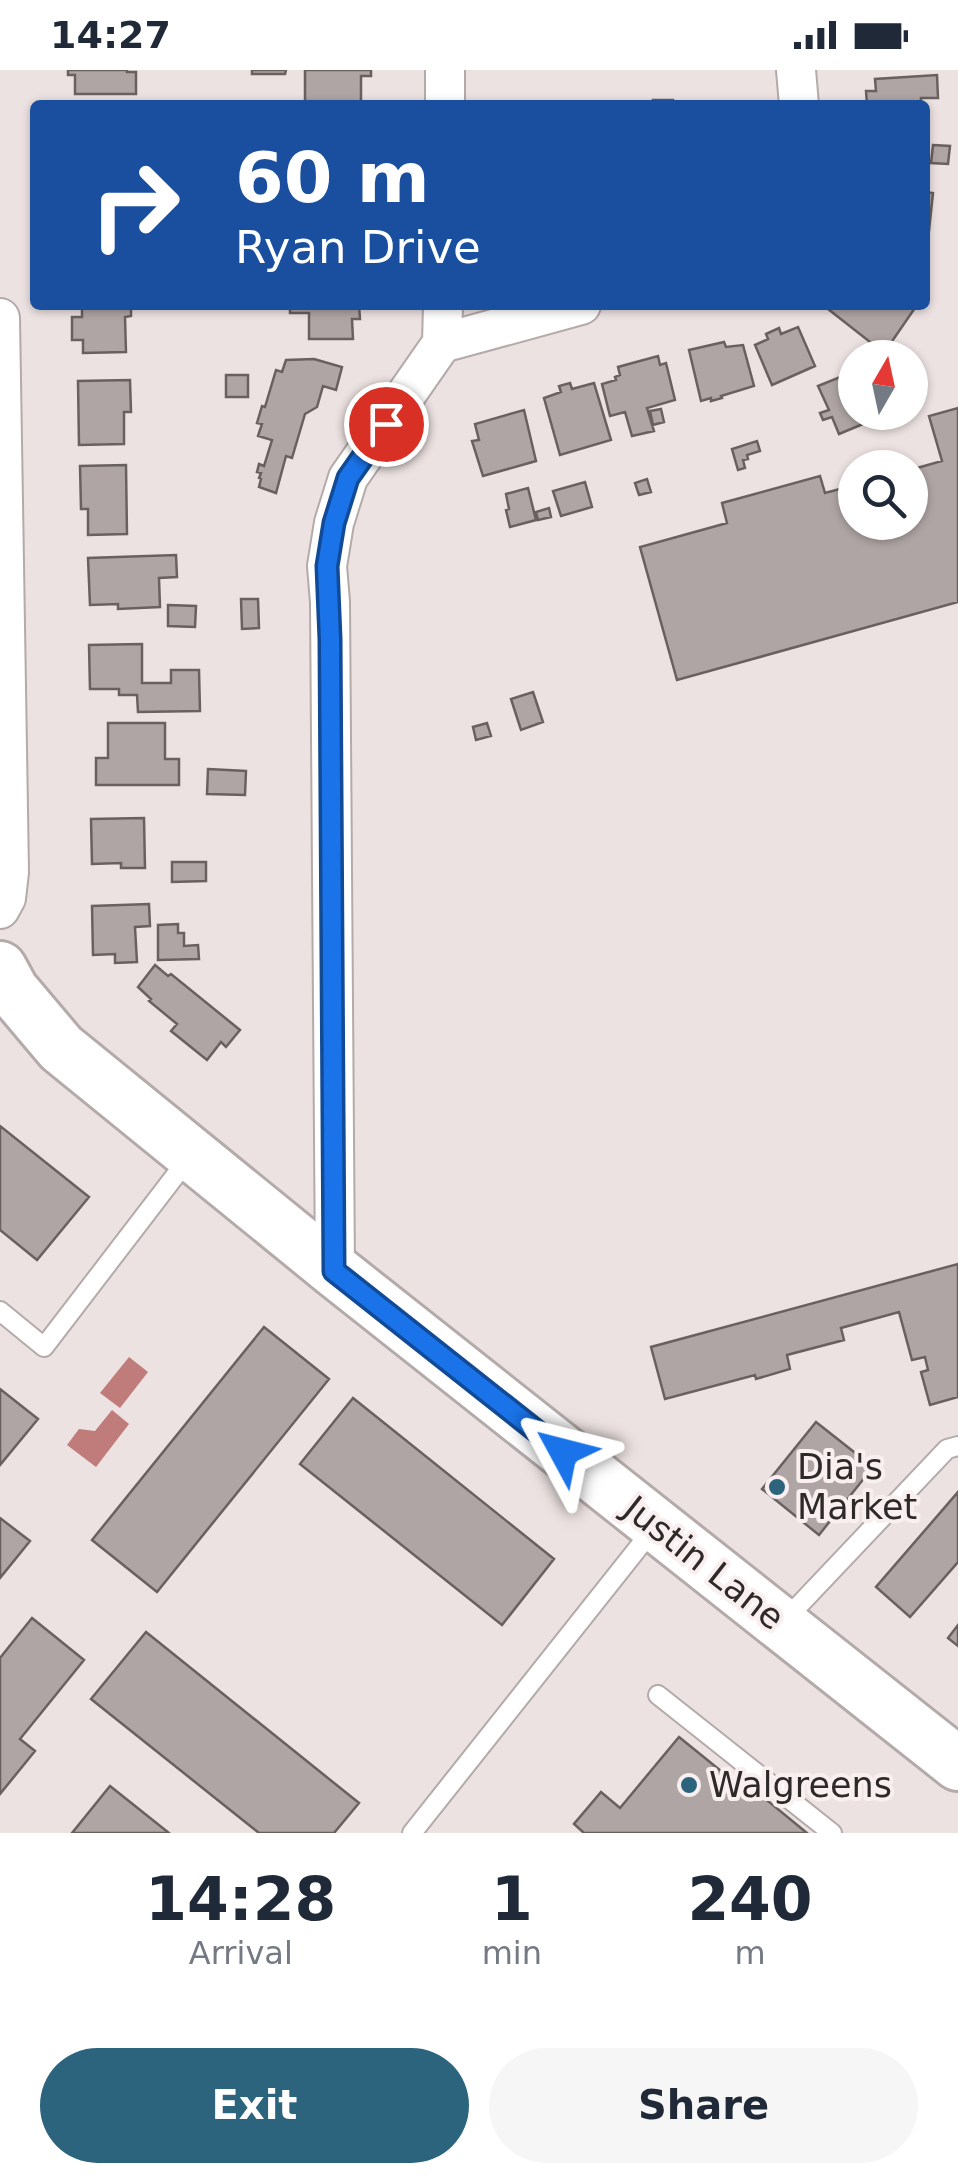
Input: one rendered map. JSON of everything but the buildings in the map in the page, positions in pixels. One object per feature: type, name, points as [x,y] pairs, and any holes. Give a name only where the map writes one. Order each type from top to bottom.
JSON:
[{"type":"street","points":[[444,100],[445,70]]},
{"type":"street","points":[[796,70],[798,100]]},
{"type":"street","points":[[334,1271],[327,566],[334,523],[348,478],[442,344],[443,310]]},
{"type":"street","points":[[442,344],[563,310]]},
{"type":"street","points":[[0,318],[9,872],[6,898],[0,909]]},
{"type":"street","name":"Justin Lane","points":[[0,968],[12,990],[61,1048],[334,1271],[958,1764]]},
{"type":"lane","points":[[0,1312],[44,1347],[192,1155]]},
{"type":"lane","points":[[781,1624],[947,1449],[958,1446]]},
{"type":"lane","points":[[412,1833],[656,1526]]},
{"type":"lane","points":[[658,1695],[832,1833]]},
{"type":"shaded area","points":[[129,1357],[148,1372],[120,1408],[100,1393]]},
{"type":"shaded area","points":[[112,1410],[129,1424],[96,1467],[67,1445],[79,1429],[95,1431]]},
{"type":"place","name":"Dia's Market","points":[[777,1487]]},
{"type":"place","name":"Walgreens","points":[[689,1785]]},
{"type":"route","points":[[386,424],[348,478],[334,523],[327,566],[334,1271],[563,1452]]}]
